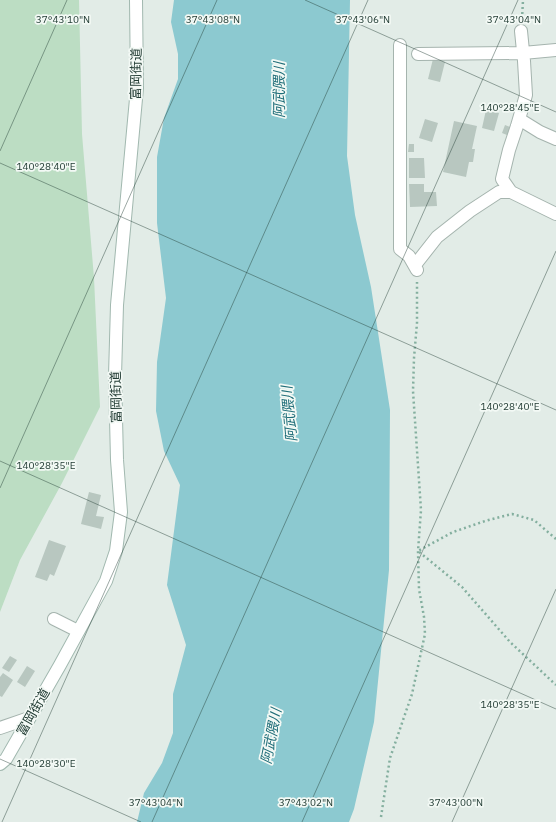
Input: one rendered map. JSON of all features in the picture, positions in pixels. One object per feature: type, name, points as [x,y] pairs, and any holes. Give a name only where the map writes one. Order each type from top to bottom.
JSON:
[{"type":"street","name":"富岡街道","points":[[0,764],[6,759],[106,581],[116,551],[121,512],[117,460],[115,376],[117,305],[137,88],[136,0]]},
{"type":"street","points":[[511,192],[502,179],[508,150],[526,95],[521,31]]},
{"type":"street","points":[[400,45],[400,249],[409,256],[416,268],[437,237],[470,211],[499,192],[511,192],[555,212]]},
{"type":"street","points":[[418,54],[523,53],[556,50]]},
{"type":"street","points":[[519,119],[540,132],[556,139]]},
{"type":"street","points":[[54,619],[78,631]]},
{"type":"street","points":[[0,728],[29,718]]},
{"type":"path","points":[[521,31],[523,0]]},
{"type":"path","points":[[381,817],[390,758],[412,694],[425,634],[424,617],[418,589],[418,551],[421,510],[413,391],[417,323],[416,268]]},
{"type":"path","points":[[418,551],[453,532],[484,521],[512,514],[534,520],[556,539]]},
{"type":"path","points":[[418,551],[462,587],[510,642],[556,685]]},
{"type":"green space","points":[[0,0],[79,0],[82,134],[94,278],[100,407],[62,483],[20,560],[0,612]]},
{"type":"water","name":"阿武隈川","points":[[174,0],[350,0],[347,156],[355,215],[371,287],[390,410],[389,570],[374,722],[354,809],[349,822],[137,822],[144,793],[162,763],[173,733],[173,694],[186,645],[167,585],[180,485],[164,451],[156,411],[157,362],[166,298],[157,223],[157,157],[164,118],[178,79],[178,54],[171,22]]},
{"type":"building","points":[[433,59],[445,62],[440,82],[428,79]]},
{"type":"building","points":[[486,110],[499,113],[494,131],[482,128]]},
{"type":"building","points":[[425,119],[438,123],[432,142],[419,138]]},
{"type":"building","points":[[454,121],[477,126],[472,149],[475,149],[473,162],[469,162],[466,177],[443,172]]},
{"type":"building","points":[[505,125],[510,127],[507,135],[502,133]]},
{"type":"building","points":[[409,144],[414,144],[414,152],[408,152]]},
{"type":"building","points":[[409,158],[424,158],[425,178],[409,178]]},
{"type":"building","points":[[409,184],[424,184],[424,192],[436,192],[437,206],[410,207]]},
{"type":"building","points":[[89,492],[101,495],[96,516],[104,517],[101,529],[81,524]]},
{"type":"building","points":[[49,540],[66,546],[54,576],[50,574],[47,581],[35,577]]},
{"type":"building","points":[[10,656],[17,660],[9,672],[2,668]]},
{"type":"building","points":[[27,666],[35,671],[25,687],[17,682]]},
{"type":"building","points":[[3,673],[13,680],[2,697],[0,696],[0,677]]}]
